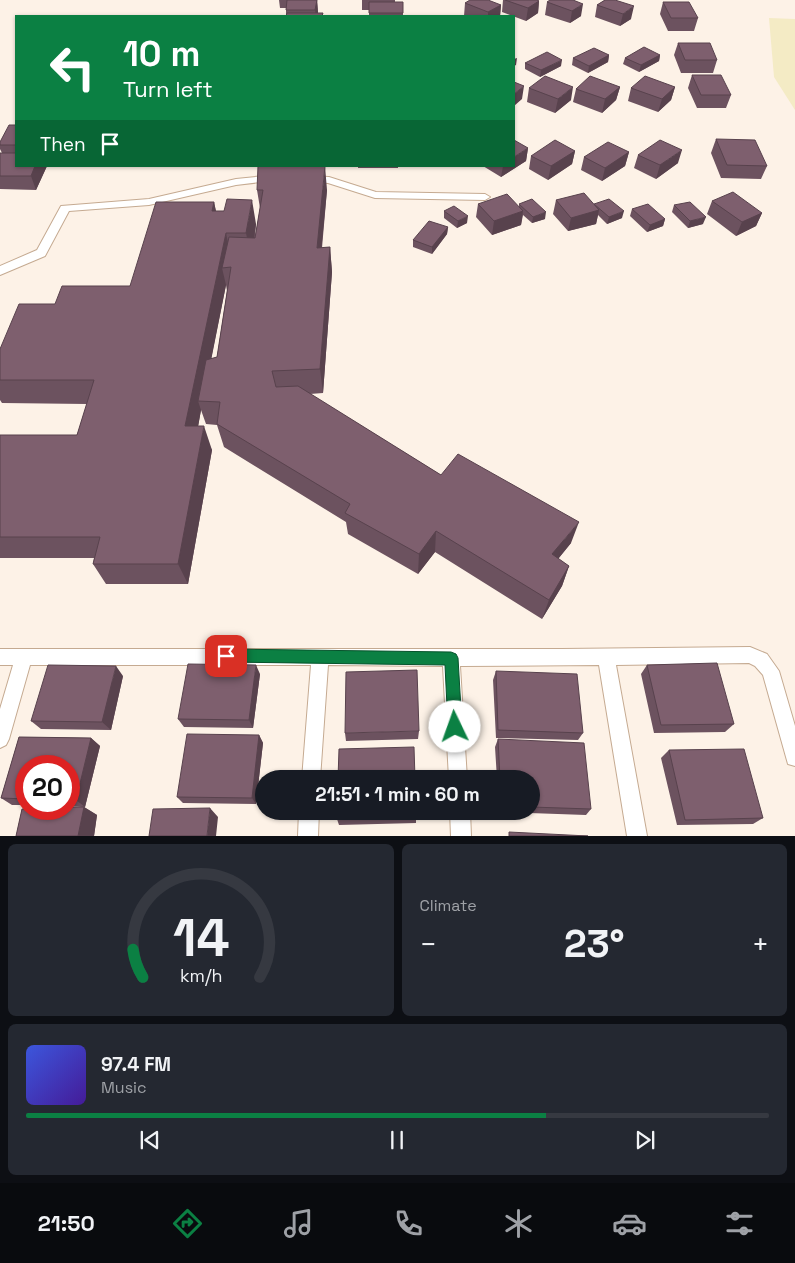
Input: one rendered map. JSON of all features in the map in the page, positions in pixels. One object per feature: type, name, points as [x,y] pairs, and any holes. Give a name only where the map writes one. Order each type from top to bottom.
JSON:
[{"type":"lane","points":[[0,271],[41,253],[65,208],[149,202],[236,182],[288,179],[329,180],[375,196],[485,197]]},
{"type":"lane","points":[[0,657],[606,658],[750,656],[761,660],[770,671],[795,757]]},
{"type":"lane","points":[[0,740],[24,657]]},
{"type":"lane","points":[[312,770],[320,657]]},
{"type":"lane","points":[[451,658],[457,770]]},
{"type":"lane","points":[[606,658],[637,836]]},
{"type":"lane","points":[[308,836],[309,820]]},
{"type":"lane","points":[[460,820],[461,836]]},
{"type":"sand","points":[[769,18],[795,19],[795,110],[774,77]]},
{"type":"building","points":[[287,0],[317,0],[315,10],[286,10]]},
{"type":"building","points":[[470,0],[488,0],[501,5],[488,12],[465,3]]},
{"type":"building","points":[[505,0],[537,0],[539,1],[528,8]]},
{"type":"building","points":[[550,0],[573,0],[583,4],[572,11],[547,2]]},
{"type":"building","points":[[605,0],[615,0],[634,6],[623,14],[597,5]]},
{"type":"building","points":[[369,2],[403,2],[403,13],[369,13]]},
{"type":"building","points":[[663,2],[689,2],[698,18],[671,18]]},
{"type":"building","points":[[287,13],[323,13],[322,15],[286,15]]},
{"type":"building","points":[[678,43],[710,43],[717,60],[685,60]]},
{"type":"building","points":[[644,47],[660,55],[641,65],[625,58]]},
{"type":"building","points":[[594,48],[609,55],[589,66],[573,58]]},
{"type":"building","points":[[547,52],[562,60],[541,70],[525,63]]},
{"type":"building","points":[[692,75],[721,75],[731,95],[701,95]]},
{"type":"building","points":[[545,76],[573,87],[558,99],[529,88]]},
{"type":"building","points":[[590,76],[620,87],[605,99],[576,89]]},
{"type":"building","points":[[645,76],[675,87],[662,99],[631,88]]},
{"type":"building","points":[[515,82],[524,86],[515,93]]},
{"type":"building","points":[[9,125],[15,125],[15,145],[0,145]]},
{"type":"building","points":[[716,139],[755,140],[767,166],[727,165]]},
{"type":"building","points":[[555,140],[575,151],[551,166],[531,156]]},
{"type":"building","points":[[660,140],[682,150],[660,165],[638,155]]},
{"type":"building","points":[[515,141],[528,148],[515,156]]},
{"type":"building","points":[[608,142],[629,152],[605,168],[584,157]]},
{"type":"building","points":[[0,153],[15,153],[15,167],[35,167],[31,176],[0,176]]},
{"type":"building","points":[[258,167],[325,167],[317,248],[330,247],[320,369],[272,371],[276,387],[298,386],[441,475],[458,454],[579,522],[552,554],[569,566],[549,600],[436,531],[419,554],[345,513],[350,504],[217,424],[220,402],[198,401],[206,360],[217,357],[231,267],[222,268],[229,237],[255,238],[263,190],[257,190]]},
{"type":"building","points":[[733,192],[762,213],[742,222],[712,201]]},
{"type":"building","points":[[584,193],[599,210],[571,218],[556,200]]},
{"type":"building","points":[[507,194],[523,211],[494,221],[478,204]]},
{"type":"building","points":[[227,199],[252,200],[246,233],[226,233],[185,426],[204,426],[178,564],[93,564],[100,537],[0,537],[0,435],[77,435],[94,380],[0,380],[0,349],[19,304],[55,304],[62,286],[130,286],[156,202],[214,202],[212,211],[224,211]]},
{"type":"building","points":[[532,199],[546,212],[533,217],[519,204]]},
{"type":"building","points":[[609,199],[624,211],[609,217],[594,204]]},
{"type":"building","points":[[690,202],[706,217],[690,221],[674,205]]},
{"type":"building","points":[[648,204],[665,219],[650,225],[632,209]]},
{"type":"building","points":[[454,206],[468,216],[458,221],[444,211]]},
{"type":"building","points":[[429,221],[448,227],[432,247],[413,240]]},
{"type":"building","points":[[717,663],[734,724],[661,725],[647,665]]},
{"type":"building","points":[[188,664],[256,665],[249,720],[178,719]]},
{"type":"building","points":[[48,665],[116,666],[102,722],[31,721]]},
{"type":"building","points":[[417,670],[419,731],[345,733],[346,672]]},
{"type":"building","points":[[496,671],[577,674],[583,733],[498,730]]},
{"type":"building","points":[[187,734],[259,735],[252,798],[177,797]]},
{"type":"building","points":[[19,737],[91,738],[80,783],[80,755],[15,755],[15,799],[1,798]]},
{"type":"building","points":[[498,739],[584,743],[591,809],[540,807],[540,770],[500,770]]},
{"type":"building","points":[[414,747],[415,770],[338,770],[339,749]]},
{"type":"building","points":[[744,749],[763,818],[685,820],[669,750]]},
{"type":"building","points":[[80,807],[84,807],[78,836],[16,836],[20,820],[80,820]]},
{"type":"building","points":[[210,808],[207,836],[149,836],[153,809]]},
{"type":"building","points":[[509,832],[588,836],[509,836]]},
{"type":"route","points":[[226,656],[451,658],[455,727]]}]
